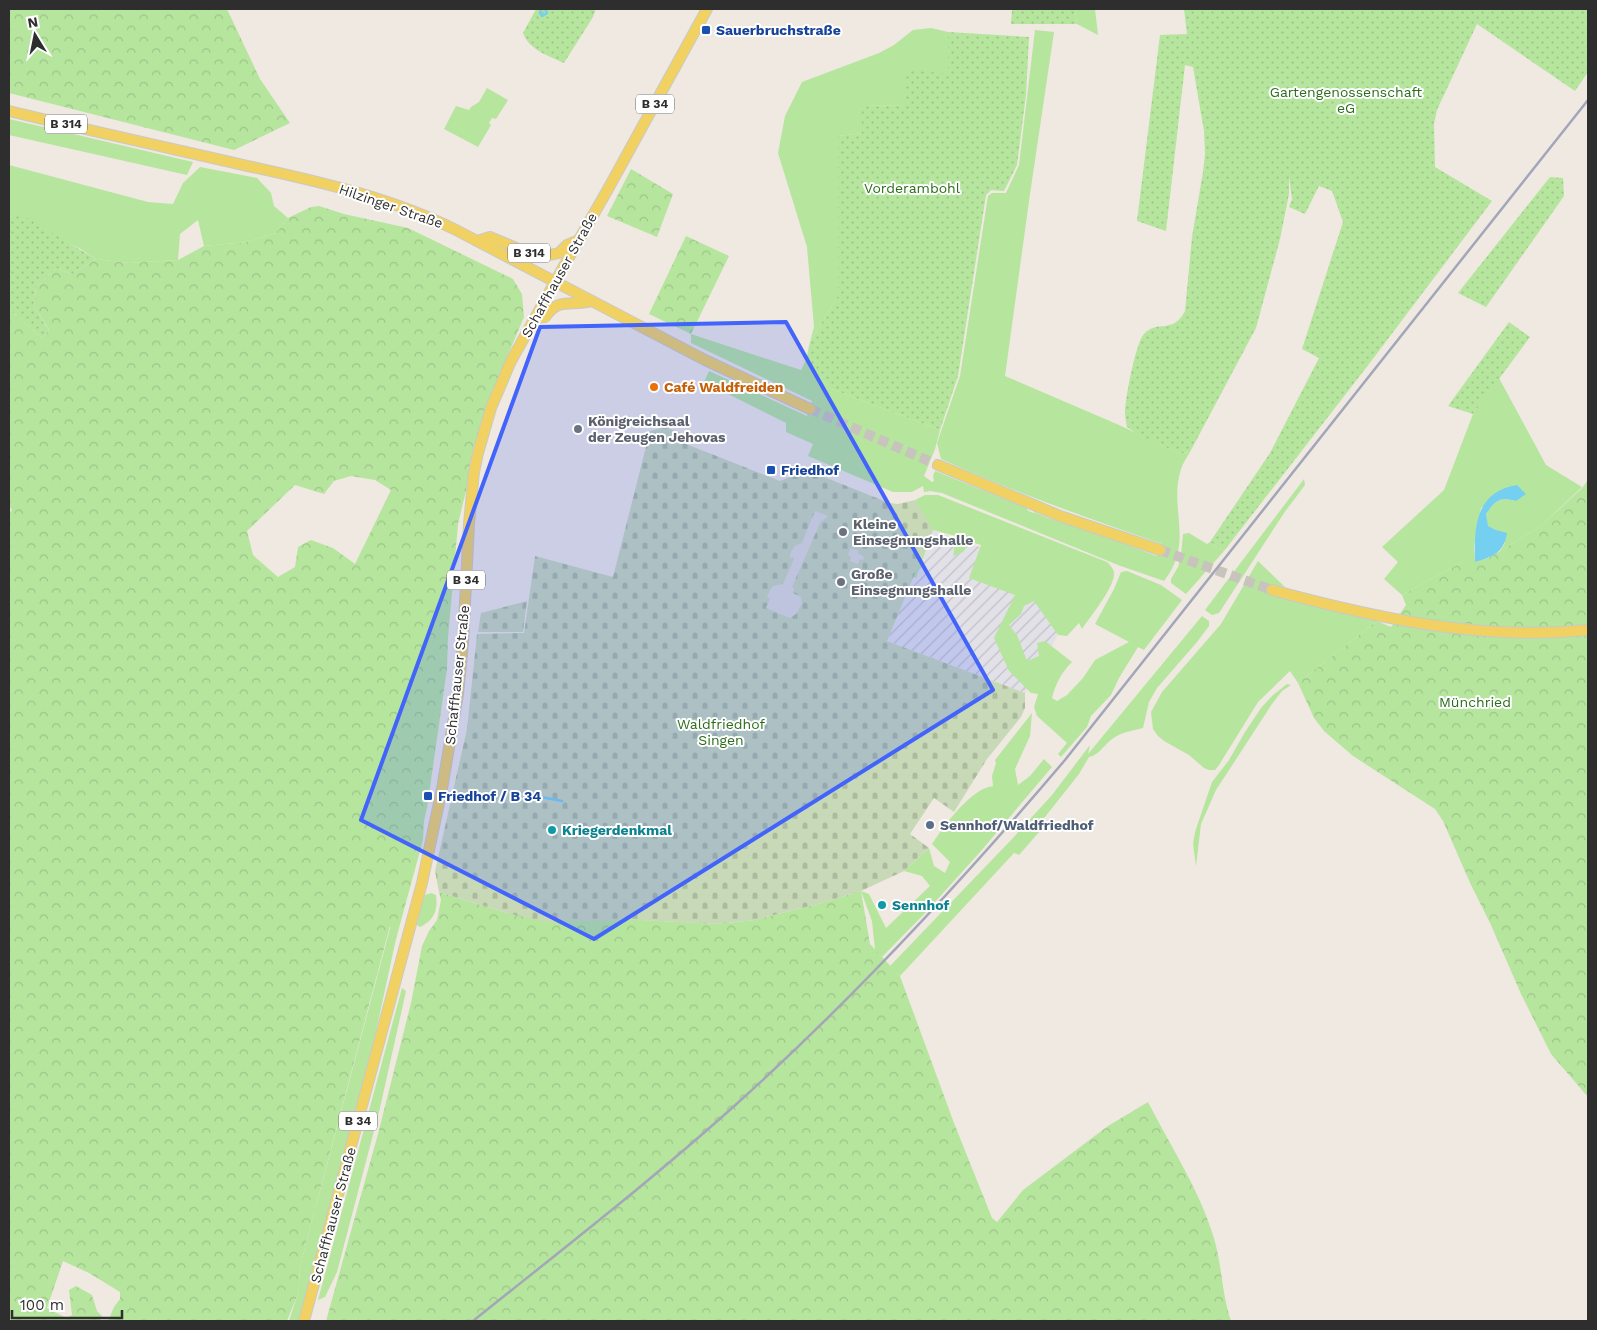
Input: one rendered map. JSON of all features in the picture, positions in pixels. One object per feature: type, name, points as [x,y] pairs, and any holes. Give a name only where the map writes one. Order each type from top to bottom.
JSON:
[{"type":"main road","name":"Schaffhauser Straße","points":[[304,1321],[422,883],[442,789],[462,660],[471,498],[478,453],[491,408],[500,384],[535,318],[707,9]]},
{"type":"main road","name":"Hilzinger Straße","points":[[9,112],[276,172],[353,192],[440,221],[705,360],[810,409]]},
{"type":"main road","name":"B 314","points":[[477,241],[490,237],[534,255],[545,256],[559,253],[567,245],[579,240]]},
{"type":"main road","points":[[535,318],[545,317],[553,307],[562,303],[581,304],[592,301]]},
{"type":"main road","points":[[938,466],[1060,516],[1160,550]]},
{"type":"main road","points":[[1272,590],[1339,608],[1434,627],[1505,633],[1588,630]]},
{"type":"highlighted area","points":[[786,322],[993,690],[594,939],[361,820],[540,327]]},
{"type":"shaded area","points":[[815,511],[828,516],[820,523],[792,587],[794,589],[793,593],[801,597],[802,604],[796,614],[790,618],[766,608],[770,599],[767,597],[773,586],[783,584],[794,559],[790,557],[791,552],[795,546],[802,543]]},
{"type":"shaded area","points":[[933,530],[1029,565],[1058,635],[1025,693],[887,641]]},
{"type":"shaded area","points":[[851,548],[859,551],[857,553],[864,557],[863,560],[860,559],[858,564],[850,561],[851,558],[848,554]]},
{"type":"green space","points":[[9,9],[227,9],[260,79],[290,123],[234,150],[9,93]]},
{"type":"green space","points":[[536,9],[596,9],[564,63],[540,52],[526,39],[523,33]]},
{"type":"green space","points":[[1012,9],[1075,9],[1077,24],[1011,24]]},
{"type":"green space","points":[[1075,9],[1095,9],[1098,35],[1077,24]]},
{"type":"green space","name":"Gartengenossenschaft eG","points":[[1184,9],[1588,9],[1588,72],[1575,91],[1477,24],[1437,110],[1434,124],[1435,167],[1492,201],[1224,551],[1210,542],[1270,453],[1319,358],[1302,349],[1343,222],[1332,191],[1319,186],[1305,214],[1289,207],[1292,199],[1289,177],[1289,194],[1280,239],[1256,328],[1190,452],[1174,451],[1137,434],[1127,427],[1125,412],[1127,395],[1134,359],[1141,339],[1144,334],[1155,327],[1176,323],[1185,311],[1192,237],[1205,154],[1204,131],[1193,67],[1185,65],[1166,231],[1137,221],[1160,35],[1187,34]]},
{"type":"green space","points":[[931,28],[948,32],[948,74],[905,106],[862,105],[862,133],[838,136],[838,296],[810,342],[814,327],[807,247],[778,153],[785,116],[802,82],[879,53],[894,45],[913,30]]},
{"type":"green space","points":[[1035,30],[1054,32],[1005,376],[1174,451],[1190,452],[1182,467],[1178,484],[1177,498],[1180,539],[1178,552],[1173,566],[1164,581],[1118,565],[942,493],[924,492],[923,486],[912,492],[893,492],[808,456],[813,444],[786,432],[786,423],[704,382],[709,371],[807,416],[812,401],[691,343],[691,334],[801,370],[806,360],[829,388],[940,430],[935,449],[924,476],[932,482],[934,481],[935,471],[1027,508],[1027,510],[1033,513],[1059,520],[1157,556],[1162,544],[1023,494],[941,459],[937,443],[960,376],[988,196],[992,193],[1006,193],[1019,165]]},
{"type":"green space","name":"Vorderambohl","points":[[948,32],[1029,37],[1026,95],[1017,165],[1004,191],[991,190],[986,195],[958,376],[940,430],[829,388],[806,360],[810,342],[838,296],[838,136],[862,133],[862,105],[905,106],[905,69],[948,74]]},
{"type":"green space","points":[[487,88],[508,100],[496,119],[492,118],[489,123],[491,125],[478,147],[444,129],[456,106],[469,110],[479,102]]},
{"type":"green space","points":[[9,119],[193,162],[187,175],[9,135]]},
{"type":"green space","points":[[9,165],[148,202],[173,204],[183,183],[200,167],[257,178],[271,193],[274,206],[288,218],[276,233],[247,242],[204,246],[198,220],[180,234],[178,260],[129,263],[96,259],[79,248],[9,216]]},
{"type":"green space","points":[[631,169],[673,194],[657,237],[607,216]]},
{"type":"green space","points":[[1550,177],[1563,178],[1564,196],[1486,307],[1458,293]]},
{"type":"green space","points":[[319,206],[344,214],[408,228],[513,279],[522,294],[524,317],[499,376],[480,433],[458,524],[447,669],[424,821],[423,840],[396,939],[390,926],[305,1247],[299,1271],[300,1281],[297,1296],[287,1321],[108,1321],[120,1299],[120,1292],[89,1273],[63,1261],[47,1308],[66,1318],[72,1315],[69,1290],[76,1286],[92,1295],[97,1311],[102,1316],[100,1321],[9,1321],[9,513],[12,510],[9,506],[9,309],[42,338],[49,330],[34,306],[36,288],[56,268],[72,274],[96,259],[129,263],[178,260],[204,246],[247,242],[276,233],[288,218],[311,207]],"holes":[[[351,476],[375,480],[391,490],[355,564],[333,548],[311,540],[298,547],[295,567],[278,577],[253,555],[247,531],[295,485],[324,494],[334,481]]]},
{"type":"green space","points":[[17,212],[96,259],[72,274],[56,268],[36,288],[34,306],[49,331],[42,338],[9,309],[9,216],[11,217]]},
{"type":"green space","points":[[686,236],[729,256],[691,334],[649,314]]},
{"type":"green space","points":[[1509,322],[1530,337],[1473,414],[1448,406]]},
{"type":"green space","points":[[1499,378],[1546,465],[1582,487],[1542,525],[1500,551],[1505,543],[1496,530],[1487,526],[1486,514],[1498,501],[1506,499],[1516,501],[1517,485],[1481,508],[1474,546],[1475,562],[1462,562],[1402,595],[1384,579],[1398,562],[1382,547],[1444,490],[1473,414]]},
{"type":"green space","name":"Waldfriedhof Singen","points":[[665,427],[684,434],[681,442],[780,481],[800,473],[802,468],[889,503],[898,504],[915,500],[933,530],[887,641],[1025,693],[1025,708],[1021,717],[987,759],[954,812],[934,798],[910,834],[929,848],[904,871],[861,891],[818,904],[754,920],[718,924],[638,920],[547,922],[507,913],[439,892],[435,871],[467,729],[477,634],[524,633],[535,556],[613,577],[650,431]]},
{"type":"green space","points":[[1304,479],[1305,485],[1284,513],[1219,613],[1212,615],[1205,610]]},
{"type":"green space","name":"Münchried","points":[[1588,480],[1588,1097],[1551,1054],[1521,994],[1443,821],[1435,809],[1353,756],[1324,731],[1314,718],[1298,683],[1377,621],[1391,627],[1406,605],[1402,595],[1462,562],[1475,562],[1488,558],[1500,551],[1542,525],[1582,488]]},
{"type":"green space","points":[[925,495],[938,495],[1107,562],[1112,568],[1114,578],[1111,585],[1082,629],[1079,623],[1067,636],[1058,635],[1034,601],[1024,606],[1021,614],[1009,625],[1017,635],[1027,661],[1039,656],[1037,643],[1045,641],[1072,662],[1062,674],[1055,688],[1052,698],[1057,701],[1067,695],[1083,678],[1095,660],[1129,642],[1095,624],[1121,572],[1127,571],[1161,585],[1182,600],[1144,650],[1138,647],[1111,695],[1091,716],[1087,727],[1061,757],[1058,754],[1067,743],[1037,716],[1034,707],[1038,694],[1031,693],[1009,671],[994,638],[1015,595],[969,578],[981,545],[971,542],[963,552],[953,556],[956,536],[933,530],[916,578],[898,571],[920,509],[915,500]]},
{"type":"green space","points":[[1189,533],[1207,544],[1210,542],[1224,551],[1186,594],[1171,583],[1171,579],[1178,567],[1183,534]]},
{"type":"green space","points":[[1258,561],[1285,587],[1277,586],[1272,589],[1274,596],[1377,621],[1298,683],[1290,671],[1258,702],[1219,765],[1215,770],[1209,770],[1158,736],[1153,729],[1151,712],[1162,692],[1221,624]]},
{"type":"green space","points":[[527,601],[523,632],[478,632],[481,613]]},
{"type":"green space","points":[[1202,616],[1209,621],[1209,626],[1157,688],[1149,702],[1143,728],[1115,737],[1099,752],[1089,757],[1079,774],[1037,827],[1040,831],[1019,855],[1014,853],[900,976],[890,966],[1052,795],[1090,745],[1088,754]]},
{"type":"green space","points":[[1287,684],[1291,685],[1282,691],[1272,704],[1216,790],[1201,824],[1196,866],[1193,844],[1195,832],[1212,782],[1229,760],[1261,708]]},
{"type":"green space","points":[[1032,713],[1030,736],[1015,769],[1018,785],[1030,776],[1044,759],[1052,767],[981,851],[882,957],[875,950],[872,921],[861,891],[869,894],[886,928],[930,886],[922,876],[904,871],[929,848],[934,866],[945,873],[950,862],[932,844],[951,818],[967,801],[984,789],[993,786],[992,776],[996,763],[995,760]]},
{"type":"green space","points":[[861,891],[870,944],[900,976],[954,1123],[992,1218],[997,1222],[1023,1190],[1108,1126],[1148,1102],[1191,1182],[1206,1215],[1215,1243],[1231,1321],[326,1321],[378,1134],[411,1003],[422,946],[437,920],[441,900],[439,892],[507,913],[718,924],[754,920]]},
{"type":"green space","points":[[431,893],[436,895],[436,910],[432,918],[420,927],[417,925],[420,910],[425,895]]},
{"type":"green space","points":[[391,925],[396,939],[369,1064],[300,1321],[289,1321],[297,1296],[300,1281],[299,1271],[305,1247]]},
{"type":"green space","points":[[402,988],[406,991],[380,1108],[337,1272],[325,1297],[318,1300]]},
{"type":"water","points":[[1517,485],[1526,494],[1516,501],[1506,499],[1498,501],[1486,514],[1488,526],[1507,533],[1503,545],[1492,556],[1475,562],[1477,524],[1485,503],[1503,489]]},
{"type":"waterway","points":[[541,9],[540,13],[542,16],[547,13],[545,9],[542,9]]},
{"type":"waterway","points":[[536,796],[562,801]]},
{"type":"tunnel","points":[[810,409],[938,465]]},
{"type":"tunnel","points":[[1160,550],[1272,590]]},
{"type":"railway","points":[[473,1321],[643,1184],[742,1099],[869,977],[949,892],[1065,760],[1588,100]]},
{"type":"place","name":"Sauerbruchstraße","points":[[706,30]]},
{"type":"place","name":"Café Waldfreiden","points":[[654,387]]},
{"type":"place","name":"Königreichsaal der Zeugen Jehovas","points":[[578,429]]},
{"type":"place","name":"Friedhof","points":[[771,470]]},
{"type":"place","name":"Kleine Einsegnungshalle","points":[[843,532]]},
{"type":"place","name":"Große Einsegnungshalle","points":[[841,582]]},
{"type":"place","name":"Friedhof / B 34","points":[[428,796]]},
{"type":"place","name":"Sennhof/Waldfriedhof","points":[[930,825]]},
{"type":"place","name":"Kriegerdenkmal","points":[[552,830]]},
{"type":"place","name":"Sennhof","points":[[882,905]]}]
